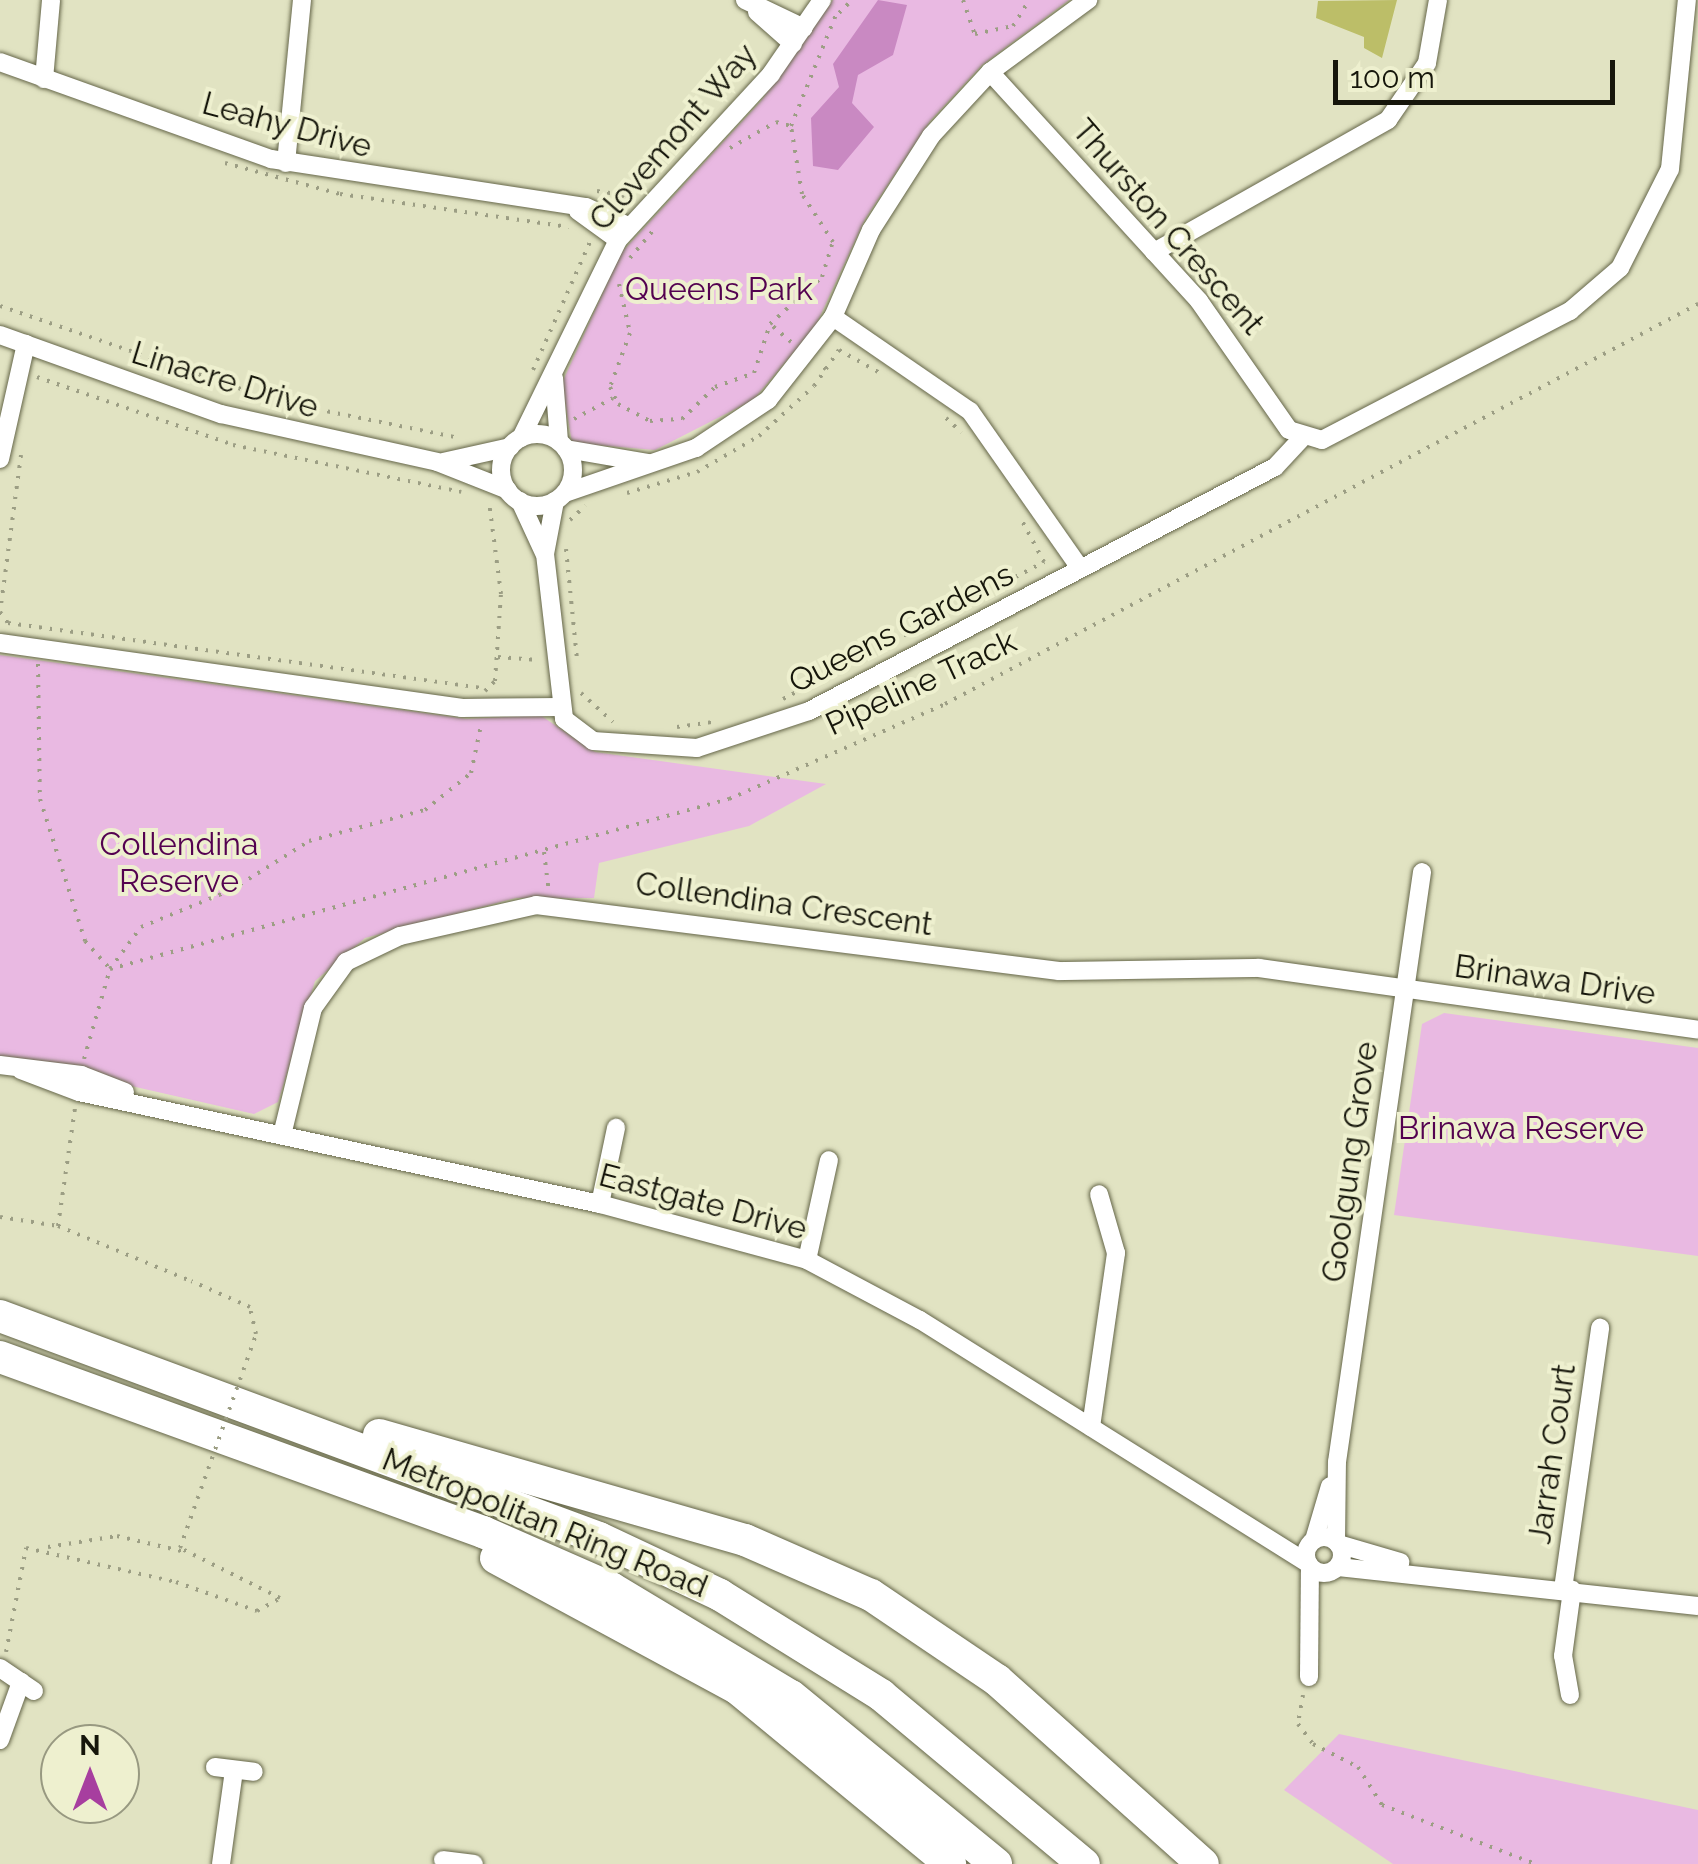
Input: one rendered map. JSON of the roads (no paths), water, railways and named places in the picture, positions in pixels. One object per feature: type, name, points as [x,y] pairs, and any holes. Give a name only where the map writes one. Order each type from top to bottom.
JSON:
[{"type":"highway","name":"Metropolitan Ring Road","points":[[0,1316],[215,1391],[600,1538],[720,1595],[881,1695],[1084,1864]]},
{"type":"highway","name":"Metropolitan Ring Road","points":[[0,1358],[549,1558],[674,1622],[806,1707],[996,1864]]},
{"type":"highway","points":[[215,1391],[709,1530],[838,1578],[997,1680],[1203,1864]]},
{"type":"highway","points":[[331,1477],[600,1608],[738,1689],[950,1864]]},
{"type":"street","points":[[36,76],[51,0]]},
{"type":"street","points":[[278,161],[302,0]]},
{"type":"street","points":[[746,0],[804,28]]},
{"type":"street","points":[[746,0],[793,44]]},
{"type":"street","name":"Clovemont Way","points":[[515,442],[555,373],[623,233],[793,44],[822,0]]},
{"type":"street","points":[[514,496],[560,497],[649,464],[747,418],[808,357],[830,323],[907,168],[1018,34],[1088,0]]},
{"type":"street","points":[[1160,258],[1208,223],[1388,120],[1426,63],[1438,0]]},
{"type":"street","points":[[1295,434],[1332,438],[1538,329],[1620,268],[1670,168],[1686,0]]},
{"type":"street","name":"Leahy Drive","points":[[0,62],[278,161],[568,206],[609,215],[623,233]]},
{"type":"street","name":"Thurston Crescent","points":[[990,72],[1160,258],[1295,434]]},
{"type":"street","name":"Leahy Drive","points":[[568,206],[623,233]]},
{"type":"street","points":[[830,323],[873,346],[970,411],[1046,523],[1072,573]]},
{"type":"street","name":"Linacre Drive","points":[[0,335],[273,429],[437,462],[514,496]]},
{"type":"street","points":[[0,459],[26,344]]},
{"type":"street","name":"Clovemont Way","points":[[555,373],[563,445]]},
{"type":"street","name":"Queens Gardens","points":[[559,699],[570,728],[593,741],[724,743],[794,718],[1262,472],[1295,434]]},
{"type":"street","points":[[0,643],[491,708],[559,699],[544,554],[501,468],[515,442],[563,445],[649,464]]},
{"type":"street","name":"Linacre Drive","points":[[437,462],[483,456],[515,442]]},
{"type":"street","points":[[544,554],[560,497],[573,471],[563,445]]},
{"type":"street","name":"Goolgung Grove","points":[[1336,1569],[1337,1462],[1422,872]]},
{"type":"street","name":"Collendina Crescent","points":[[283,1131],[314,1008],[346,962],[400,936],[550,904],[1025,968],[1227,965],[1405,989]]},
{"type":"street","name":"Brinawa Drive","points":[[1405,989],[1698,1030]]},
{"type":"street","name":"Eastgate Drive","points":[[0,1065],[600,1204],[807,1260],[1091,1427],[1309,1564]]},
{"type":"street","points":[[600,1204],[616,1128]]},
{"type":"street","points":[[807,1260],[829,1160]]},
{"type":"street","points":[[1091,1427],[1116,1254],[1100,1194]]},
{"type":"street","name":"Jarrah Court","points":[[1570,1694],[1563,1656],[1568,1590],[1600,1328]]},
{"type":"street","name":"Goolgung Grove","points":[[1309,1564],[1337,1462]]},
{"type":"street","name":"Eastgate Drive","points":[[1252,1529],[1337,1542],[1438,1571]]},
{"type":"street","points":[[1308,1677],[1314,1627],[1309,1564],[1336,1569],[1438,1571],[1698,1606]]},
{"type":"street","points":[[1314,1627],[1336,1569]]},
{"type":"street","points":[[0,1668],[27,1687],[0,1740]]},
{"type":"street","points":[[215,1768],[254,1772]]},
{"type":"street","points":[[221,1864],[234,1770]]},
{"type":"park label","name":"Queens Park","points":[[719,289]]},
{"type":"park label","name":"Collendina Reserve","points":[[179,864]]},
{"type":"park label","name":"Brinawa Reserve","points":[[1521,1128]]}]
